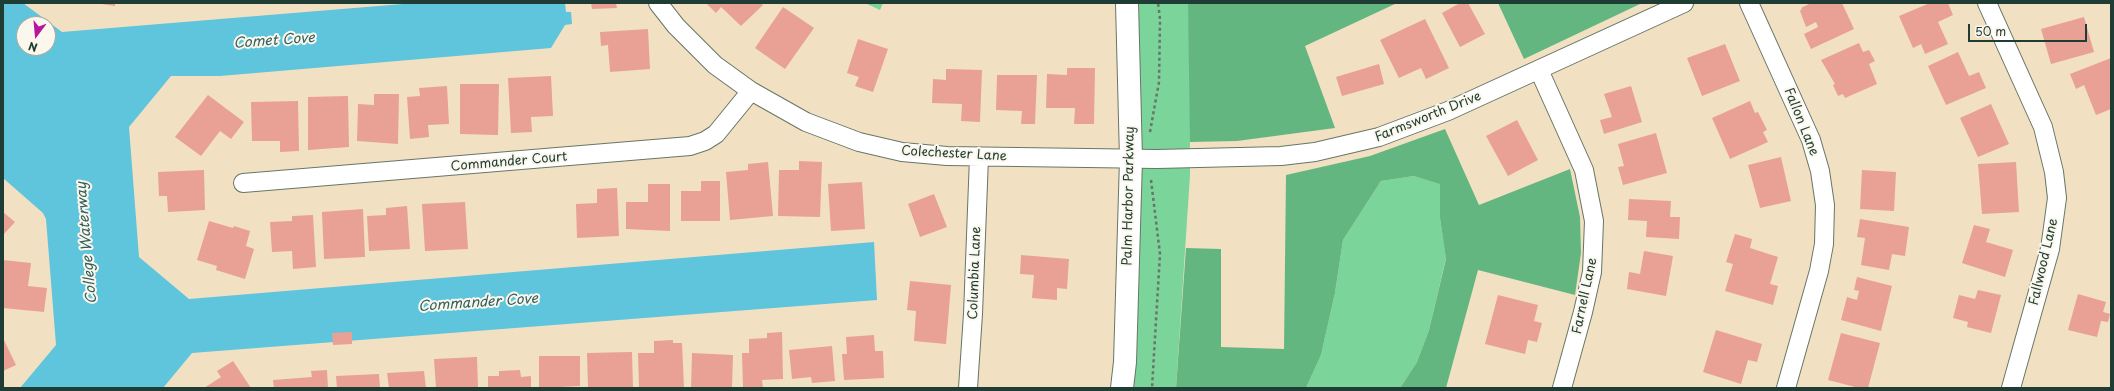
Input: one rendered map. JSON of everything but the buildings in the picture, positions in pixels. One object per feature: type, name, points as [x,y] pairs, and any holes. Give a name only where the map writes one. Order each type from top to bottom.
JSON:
[{"type":"street","name":"Colechester Lane","points":[[658,3],[676,26],[706,56],[751,91],[806,122],[859,142],[920,154],[979,157],[1131,159]]},
{"type":"street","name":"Palm Harbor Parkway","points":[[1122,388],[1125,354],[1131,159],[1127,3]]},
{"type":"street","name":"Farmsworth Drive","points":[[1131,159],[1258,158],[1300,154],[1336,148],[1379,137],[1419,123],[1539,70],[1684,3]]},
{"type":"street","name":"Fallon Lane","points":[[1749,3],[1812,140],[1820,172],[1825,205],[1824,244],[1819,271],[1786,388]]},
{"type":"street","name":"Fallwood Lane","points":[[1987,3],[2043,127],[2054,172],[2057,198],[2050,249],[2011,388]]},
{"type":"street","name":"Farnell Lane","points":[[1539,70],[1584,170],[1594,221],[1594,255],[1590,278],[1562,388]]},
{"type":"street","name":"Commander Court","points":[[243,183],[686,147],[706,141],[716,134],[751,91]]},
{"type":"street","name":"Columbia Lane","points":[[968,388],[973,314],[979,157]]},
{"type":"path","points":[[1150,132],[1159,82],[1160,27],[1158,3]]},
{"type":"path","points":[[1151,182],[1160,254],[1152,388]]},
{"type":"green space","points":[[865,3],[883,3],[880,10]]},
{"type":"green space","points":[[1134,3],[1188,3],[1190,53],[1190,175],[1176,388],[1131,388]]},
{"type":"green space","points":[[1188,3],[1397,3],[1305,46],[1335,128],[1237,141],[1190,142]]},
{"type":"green space","points":[[1498,3],[1640,3],[1640,4],[1524,59]]},
{"type":"green space","points":[[1445,129],[1479,205],[1570,169],[1580,217],[1581,253],[1575,295],[1478,270],[1446,388],[1400,388],[1417,362],[1429,330],[1446,259],[1440,218],[1440,184],[1414,176],[1381,181],[1343,240],[1335,293],[1321,355],[1306,388],[1176,388],[1186,248],[1221,249],[1221,347],[1284,349],[1286,175],[1370,156]]},
{"type":"green space","points":[[1414,176],[1440,183],[1440,218],[1446,258],[1429,330],[1417,362],[1400,388],[1306,388],[1321,355],[1335,293],[1343,240],[1381,181]]},
{"type":"water","points":[[3,3],[23,3],[40,16],[16,16],[16,56],[56,56],[56,28],[62,32],[415,3],[565,3],[566,12],[571,12],[572,24],[565,25],[551,48],[220,76],[171,76],[129,127],[139,257],[189,299],[874,242],[877,300],[192,353],[163,388],[20,388],[56,345],[46,219],[43,213],[3,178]]},
{"type":"water label","name":"Comet Cove","points":[[274,41]]},
{"type":"water label","name":"College Waterway","points":[[87,243]]},
{"type":"water label","name":"Commander Cove","points":[[478,303]]}]
